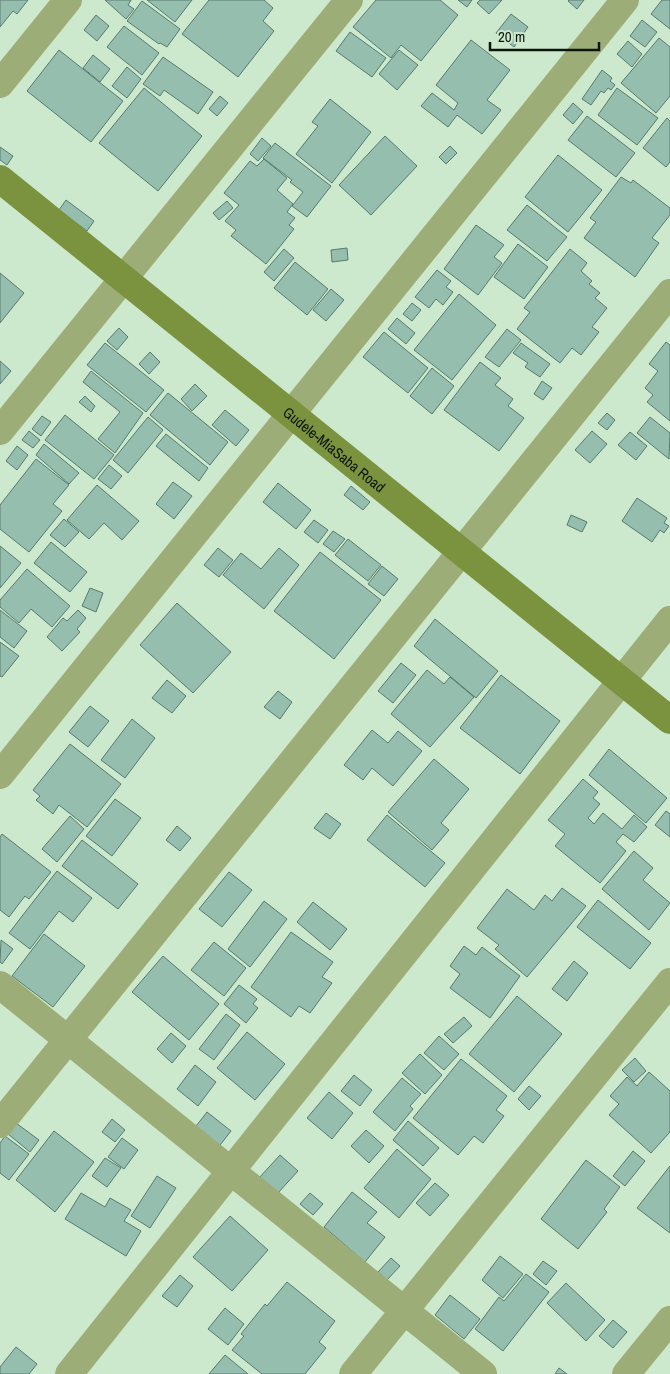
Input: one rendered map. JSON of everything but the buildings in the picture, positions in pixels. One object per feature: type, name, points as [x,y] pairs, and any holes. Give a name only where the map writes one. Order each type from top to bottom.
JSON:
[{"type":"main road","name":"Gudele-MiaSaba Road","points":[[0,179],[670,720]]},
{"type":"street","points":[[0,84],[68,0]]},
{"type":"street","points":[[0,431],[349,0]]},
{"type":"street","points":[[0,775],[625,0]]},
{"type":"street","points":[[0,1124],[670,293]]},
{"type":"street","points":[[69,1374],[670,620]]},
{"type":"street","points":[[353,1374],[670,982]]},
{"type":"street","points":[[0,985],[484,1374]]},
{"type":"street","points":[[626,1374],[670,1320]]}]
